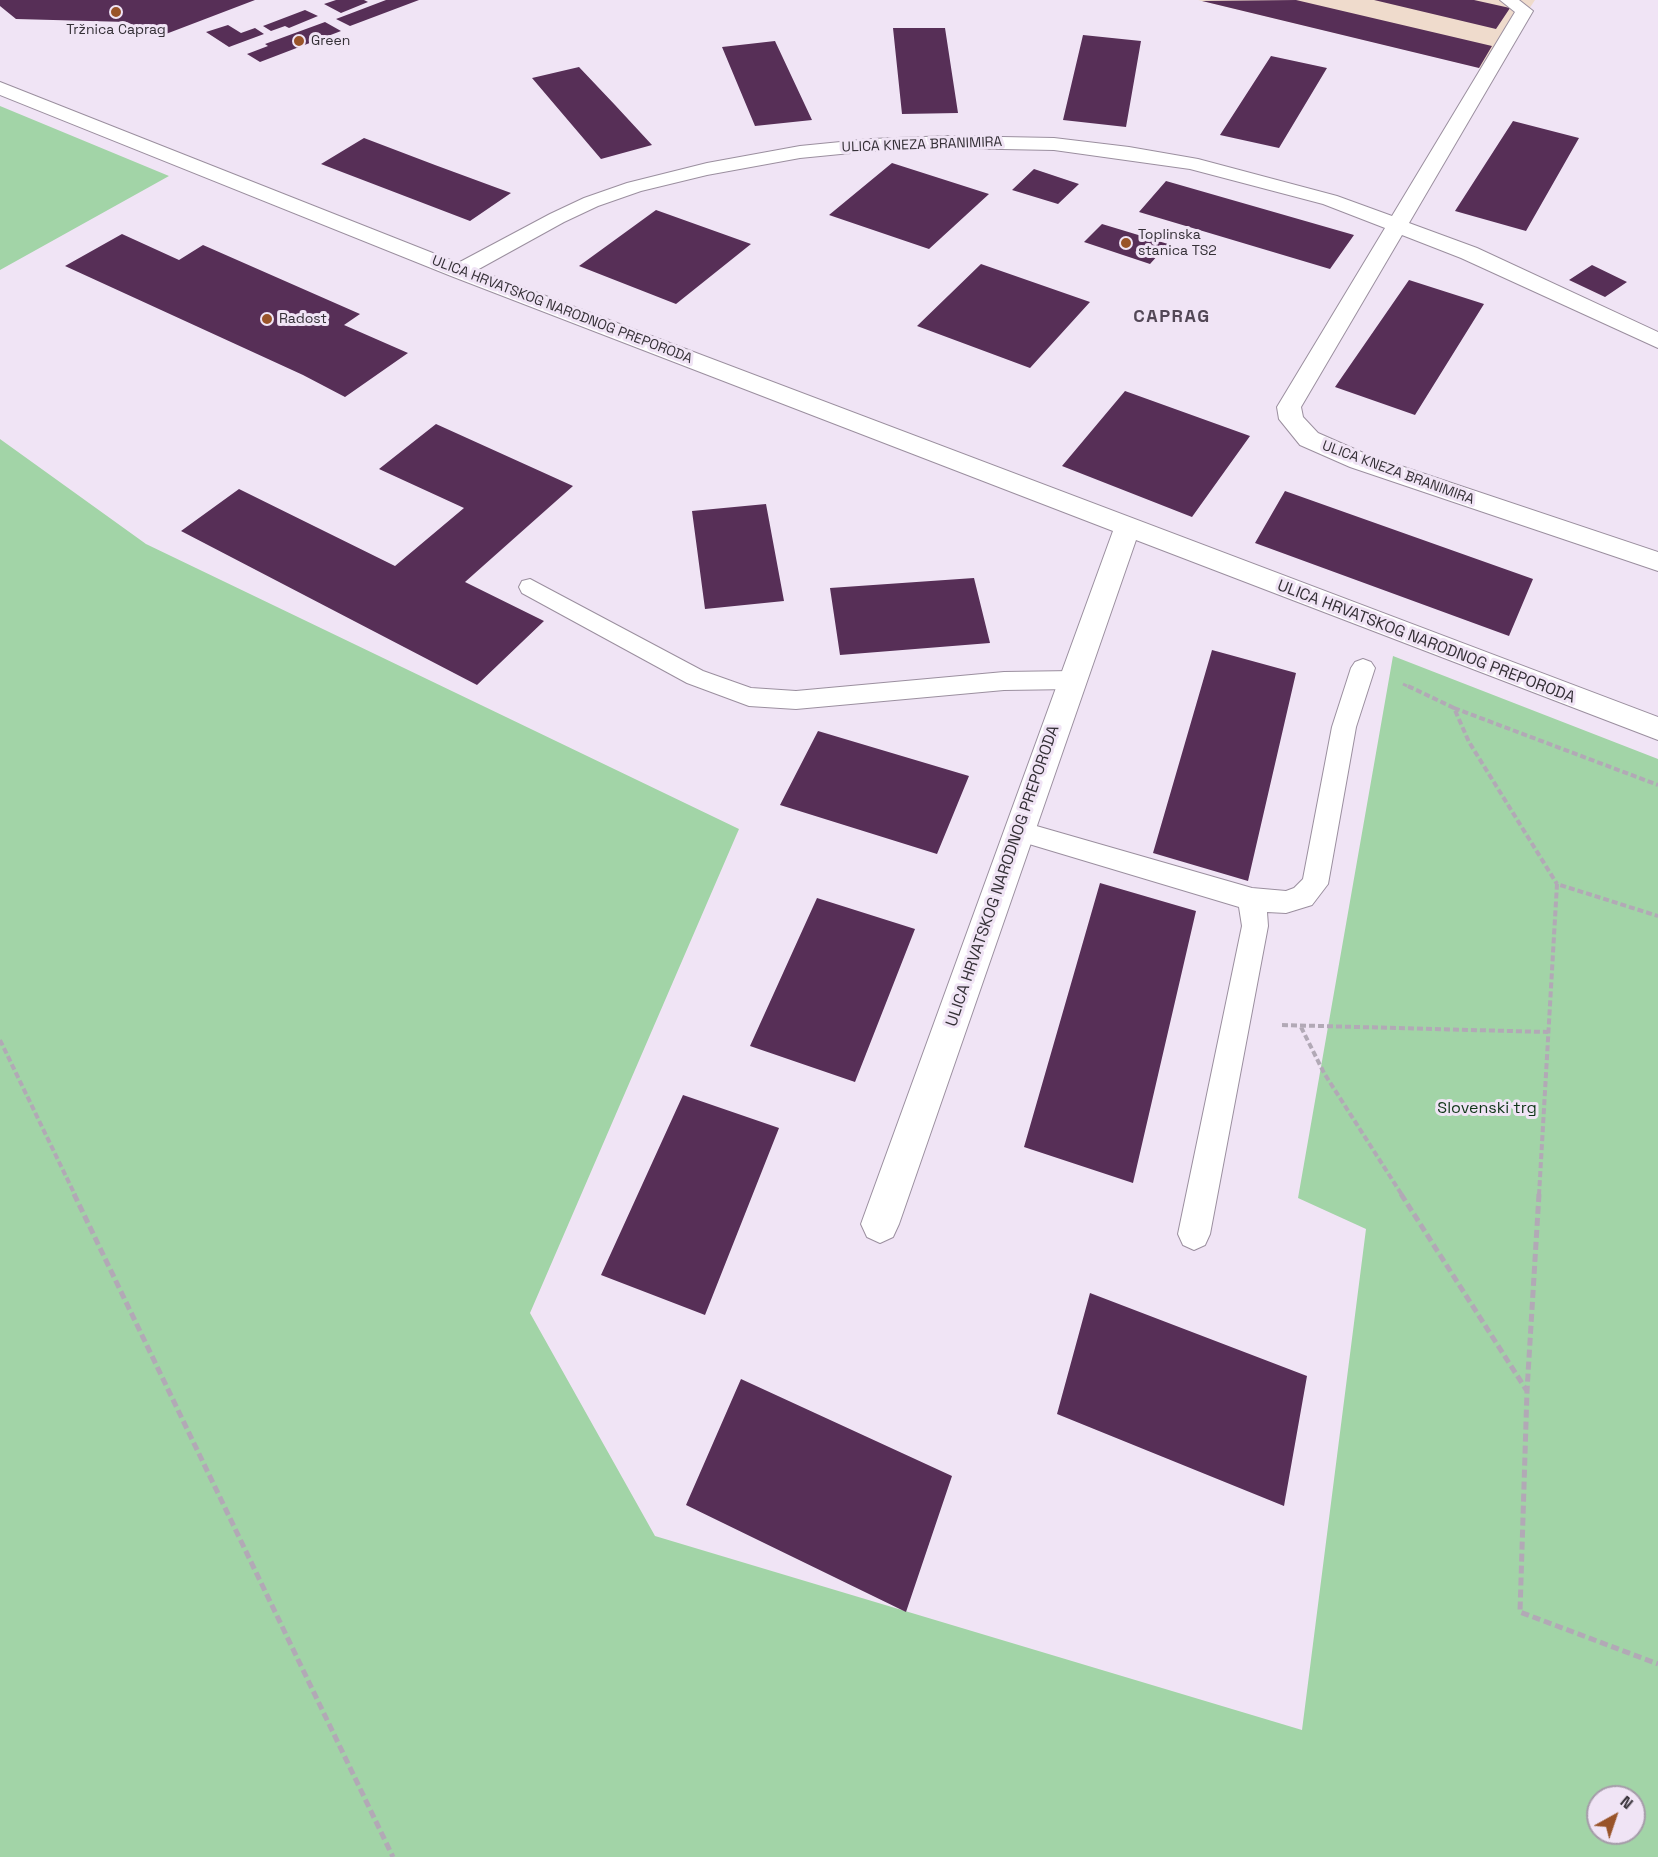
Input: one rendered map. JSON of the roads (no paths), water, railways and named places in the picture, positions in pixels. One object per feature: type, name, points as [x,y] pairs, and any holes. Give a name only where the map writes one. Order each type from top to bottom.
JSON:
[{"type":"street","name":"ULICA KNEZA BRANIMIRA","points":[[1508,0],[1524,12],[1399,226],[1289,407],[1291,419],[1298,430],[1322,446],[1359,461],[1658,562]]},
{"type":"street","name":"ULICA HRVATSKOG NARODNOG PREPORODA","points":[[0,88],[459,271],[1658,728]]},
{"type":"street","name":"ULICA KNEZA BRANIMIRA","points":[[459,271],[591,202],[634,187],[681,175],[800,152],[892,143],[1054,144],[1191,163],[1330,200],[1468,253],[1658,341]]},
{"type":"street","name":"ULICA HRVATSKOG NARODNOG PREPORODA","points":[[880,1224],[1127,527]]},
{"type":"lane","points":[[530,587],[695,677],[749,696],[796,700],[1004,681],[1072,680]]},
{"type":"lane","points":[[1019,831],[1252,899],[1286,902],[1303,897],[1315,884],[1344,727],[1363,668]]},
{"type":"lane","points":[[1194,1234],[1256,926],[1252,899]]},
{"type":"place","name":"Tržnica Caprag","points":[[116,12]]},
{"type":"place","name":"Green","points":[[299,41]]},
{"type":"place","name":"Toplinska stanica TS2","points":[[1126,243]]},
{"type":"place","name":"Radost","points":[[267,319]]},
{"type":"district","name":"CAPRAG","points":[[1172,317]]},
{"type":"park label","name":"Slovenski trg","points":[[1487,1109]]}]
